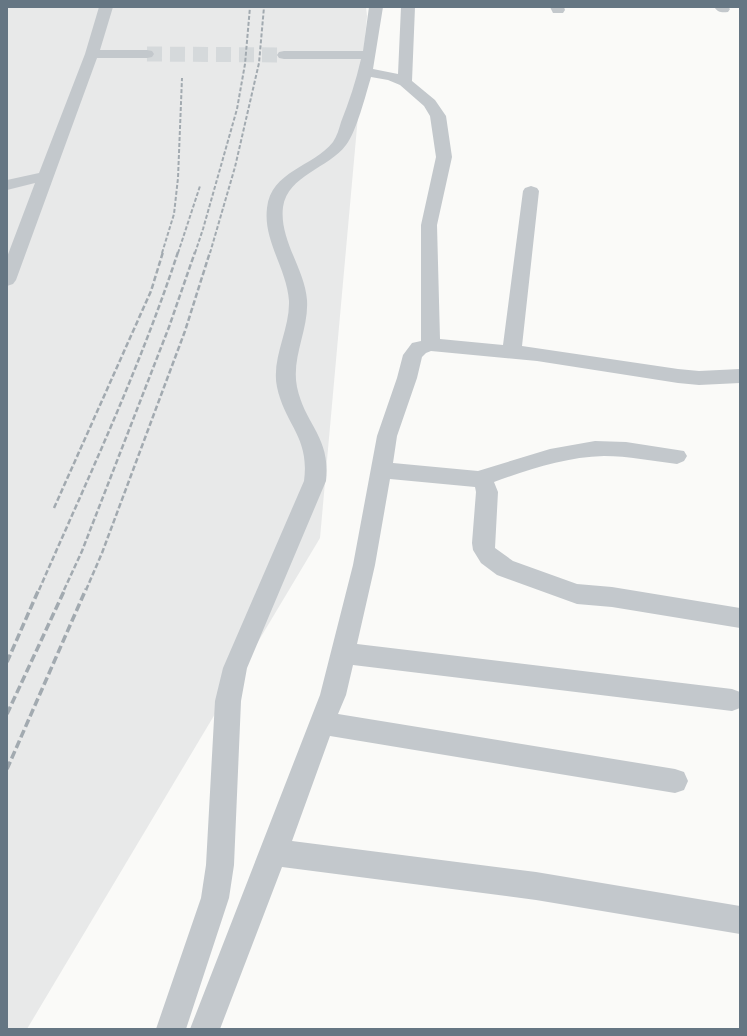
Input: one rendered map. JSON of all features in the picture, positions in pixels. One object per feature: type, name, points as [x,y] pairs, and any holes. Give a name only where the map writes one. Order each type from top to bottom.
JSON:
[{"type":"street","points":[[7,280],[92,54],[106,7]]},
{"type":"street","points":[[171,1029],[215,898],[220,865],[228,701],[235,668],[300,518],[317,472],[318,463],[312,441],[293,404],[287,388],[286,369],[296,322],[298,301],[295,284],[276,228],[274,210],[276,197],[283,187],[296,175],[331,153],[342,141],[367,64],[376,7]]},
{"type":"street","points":[[405,82],[408,7]]},
{"type":"street","points":[[92,54],[147,54]]},
{"type":"street","points":[[284,55],[367,64],[405,82],[421,95],[434,109],[438,116],[444,156],[429,225],[432,346]]},
{"type":"street","points":[[7,185],[46,176]]},
{"type":"street","points":[[512,352],[531,191]]},
{"type":"street","points":[[205,1029],[333,695],[364,565],[387,436],[407,378],[413,355],[419,348],[432,346],[537,354],[685,377],[699,378],[740,376]]},
{"type":"street","points":[[381,470],[479,479],[514,467],[576,451],[614,449],[677,456]]},
{"type":"street","points":[[479,479],[484,483],[487,492],[483,543],[484,550],[489,557],[505,568],[577,594],[612,597],[740,618]]},
{"type":"street","points":[[343,652],[732,700]]},
{"type":"street","points":[[322,723],[675,781]]},
{"type":"street","points":[[274,852],[536,886],[740,920]]},
{"type":"shaded area","points":[[7,7],[366,7],[367,16],[320,538],[27,1029],[7,1029]]},
{"type":"tunnel","points":[[147,54],[284,55]]},
{"type":"railway","points":[[195,253],[237,109],[245,64],[250,7]]},
{"type":"railway","points":[[210,253],[235,167],[259,63],[264,7]]},
{"type":"railway","points":[[162,253],[174,214],[178,178],[182,78]]},
{"type":"railway","points":[[178,253],[200,186]]},
{"type":"railway","points":[[54,508],[151,291],[163,252]]},
{"type":"railway","points":[[39,590],[130,380],[178,252]]},
{"type":"railway","points":[[64,590],[82,551],[169,327],[195,252]]},
{"type":"railway","points":[[86,590],[102,553],[185,331],[210,252]]},
{"type":"railway","points":[[7,662],[39,589]]},
{"type":"railway","points":[[7,714],[65,589]]},
{"type":"railway","points":[[7,769],[86,589]]}]
